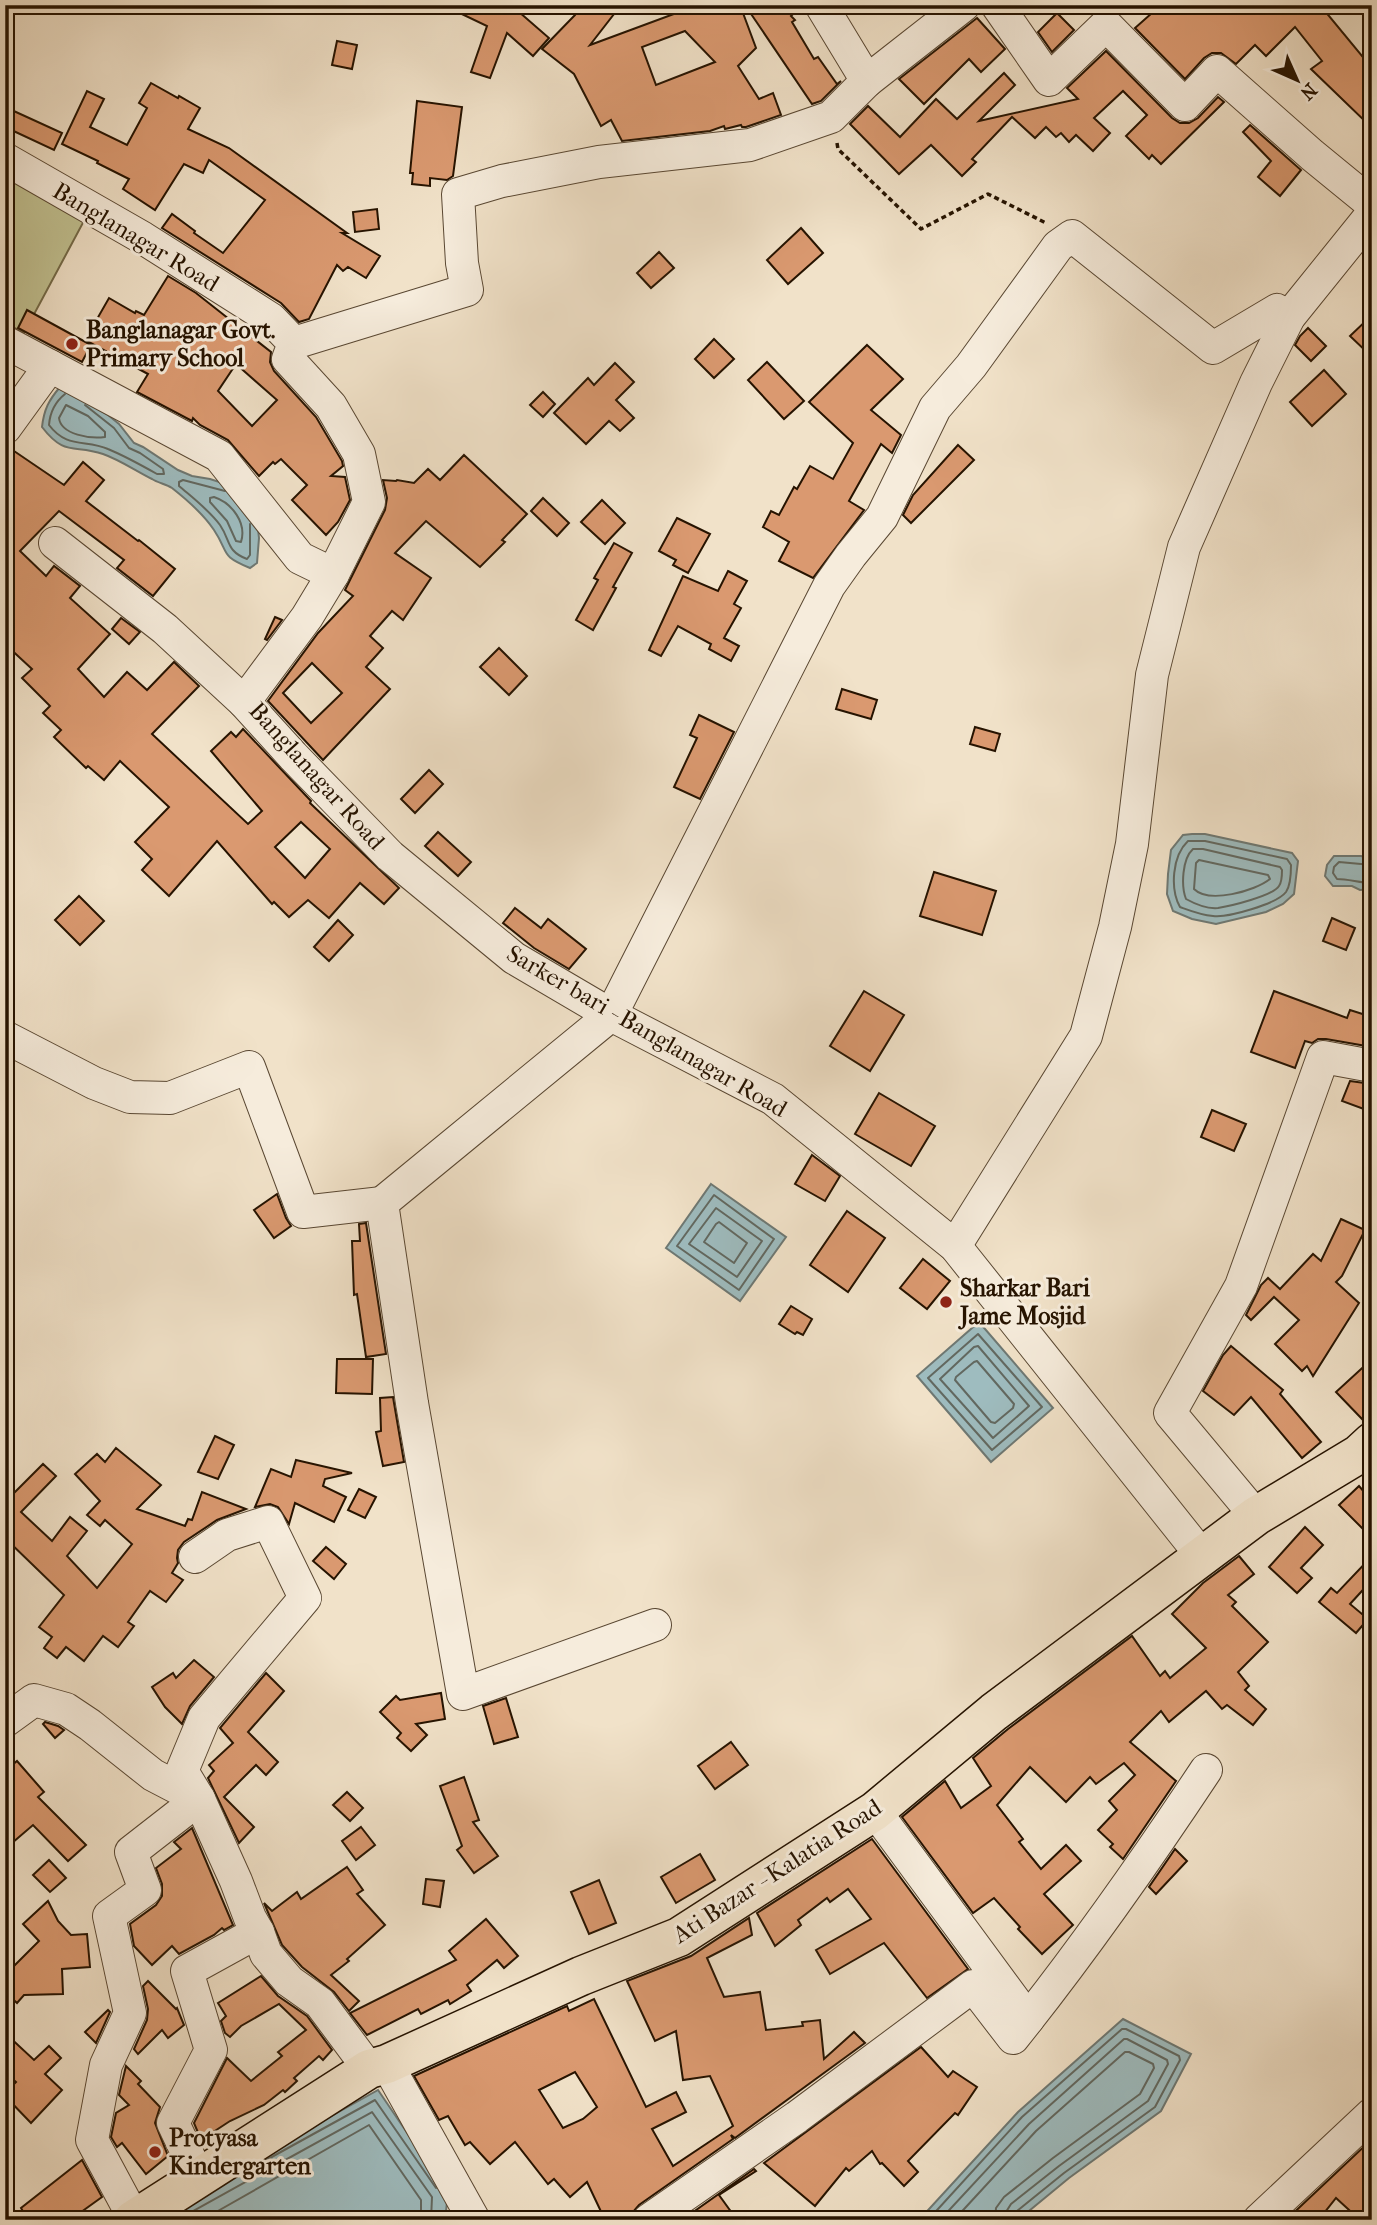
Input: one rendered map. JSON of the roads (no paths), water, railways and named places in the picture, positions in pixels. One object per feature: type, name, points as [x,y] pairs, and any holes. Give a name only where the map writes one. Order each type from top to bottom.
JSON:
[{"type":"main road","name":"Ati Bazar - Kalatia Road","points":[[134,2219],[378,2067],[581,1976],[679,1937],[875,1811],[995,1712],[1202,1556],[1256,1516],[1359,1454],[1372,1442]]},
{"type":"street","points":[[821,5],[867,81]]},
{"type":"street","points":[[294,343],[467,290],[462,263],[458,194],[502,181],[599,162],[750,145],[831,117],[867,81],[964,5]]},
{"type":"street","points":[[997,5],[1049,80],[1106,25],[1185,105],[1217,71],[1372,204]]},
{"type":"street","name":"Banglanagar Road","points":[[5,159],[143,238],[271,319],[294,343],[288,359],[331,406],[359,454],[369,502],[333,574],[307,617],[244,702],[390,856]]},
{"type":"street","points":[[955,1246],[1086,1036],[1118,915],[1132,844],[1152,675],[1184,547],[1256,383],[1289,317],[1372,214]]},
{"type":"street","points":[[5,1037],[94,1083],[130,1097],[170,1098],[249,1067],[303,1212],[382,1203],[611,1015],[829,586],[882,517],[935,408],[971,366],[1058,246],[1072,236],[1213,348],[1277,310],[1289,317]]},
{"type":"street","points":[[5,342],[219,456],[300,558],[333,574]]},
{"type":"street","points":[[5,428],[50,366]]},
{"type":"street","points":[[55,543],[165,629],[244,702]]},
{"type":"street","name":"Sarker bari - Banglanagar Road","points":[[390,856],[514,958],[611,1015],[773,1099],[955,1246],[1202,1556]]},
{"type":"street","points":[[1256,1516],[1170,1413],[1241,1286],[1323,1057],[1372,1066]]},
{"type":"street","points":[[382,1203],[412,1403],[463,1694],[655,1625]]},
{"type":"street","points":[[195,1557],[227,1535],[268,1522],[305,1598],[204,1718],[183,1771],[199,1799],[236,1881],[265,1954],[289,1981],[320,2003],[378,2067],[474,2220]]},
{"type":"street","points":[[5,1721],[34,1700],[66,1709],[153,1775],[199,1799]]},
{"type":"street","points":[[649,2220],[797,2117],[972,1986],[1013,2038],[1152,1851],[1206,1770]]},
{"type":"street","points":[[134,2219],[92,2140],[106,2065],[130,2014],[109,1916],[145,1890],[131,1852],[199,1799]]},
{"type":"street","points":[[875,1811],[1028,2019]]},
{"type":"street","points":[[199,2178],[173,2123],[211,2050],[187,1971],[258,1932]]},
{"type":"street","points":[[1259,2220],[1372,2114]]},
{"type":"water","points":[[60,387],[108,415],[134,443],[178,470],[232,486],[257,520],[257,563],[250,568],[229,557],[205,519],[172,488],[109,456],[64,446],[50,436],[42,427],[43,421],[48,405]]},
{"type":"water","points":[[1205,834],[1292,853],[1298,861],[1294,894],[1283,904],[1266,912],[1216,924],[1192,919],[1173,911],[1167,894],[1171,850],[1183,835]]},
{"type":"water","points":[[1334,856],[1361,856],[1372,859],[1372,889],[1333,886],[1325,876],[1327,865]]},
{"type":"water","points":[[711,1184],[786,1237],[740,1301],[666,1248]]},
{"type":"water","points":[[979,1322],[1053,1408],[991,1462],[917,1376]]},
{"type":"water","points":[[1123,2019],[1191,2054],[1161,2111],[1069,2178],[1018,2220],[919,2220],[1018,2112]]},
{"type":"water","points":[[378,2090],[448,2193],[445,2220],[176,2220],[172,2205]]},
{"type":"place","name":"Banglanagar Govt. Primary School","points":[[72,344]]},
{"type":"place","name":"Sharkar Bari Jame Mosjid","points":[[946,1302]]},
{"type":"place","name":"Protyasa Kindergarten","points":[[155,2152]]}]
